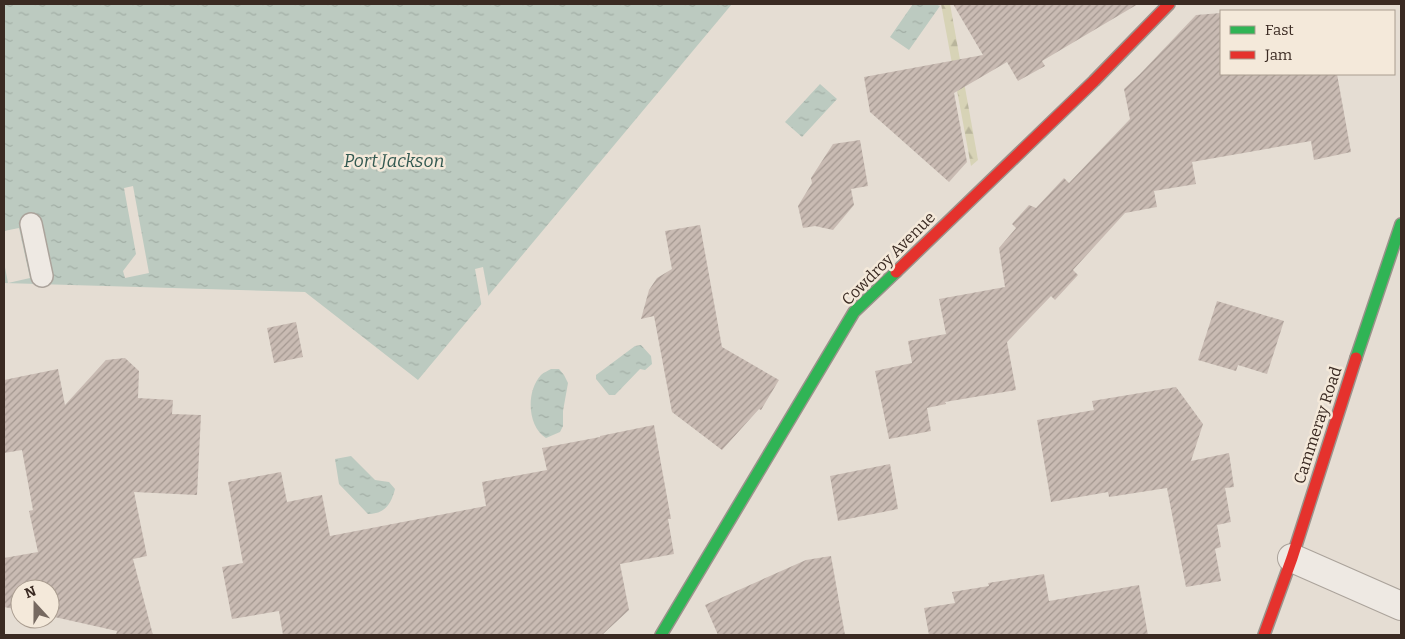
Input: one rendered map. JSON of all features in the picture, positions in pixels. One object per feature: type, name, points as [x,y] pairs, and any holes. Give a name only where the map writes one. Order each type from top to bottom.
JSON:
[{"type":"street","name":"Cowdroy Avenue","points":[[661,635],[854,312],[1094,81],[1169,4]]},
{"type":"street","name":"Cammeray Road","points":[[1264,635],[1292,558],[1401,224]]},
{"type":"street","points":[[1292,558],[1401,606]]},
{"type":"lane","points":[[31,224],[42,276]]},
{"type":"green space","points":[[941,4],[950,4],[978,160],[971,166]]},
{"type":"water","name":"Port Jackson","points":[[4,4],[732,4],[418,380],[305,292],[4,283]]},
{"type":"water","points":[[913,4],[935,4],[940,6],[909,50],[890,37]]},
{"type":"water","points":[[820,84],[837,99],[802,137],[785,122]]},
{"type":"water","points":[[641,345],[651,356],[652,364],[645,370],[640,369],[615,395],[609,395],[596,379],[596,375],[635,346]]},
{"type":"water","points":[[551,369],[559,369],[568,383],[563,411],[563,426],[560,432],[546,438],[535,425],[532,417],[531,399],[536,382],[542,374]]},
{"type":"water","points":[[351,456],[375,480],[389,482],[395,489],[389,504],[383,510],[374,514],[368,514],[339,484],[335,459]]},
{"type":"pier","points":[[133,186],[149,273],[125,278],[123,271],[136,254],[124,188]]},
{"type":"pier","points":[[19,228],[30,278],[8,283],[4,262],[4,231]]},
{"type":"pier","points":[[483,267],[489,299],[482,308],[475,269]]},
{"type":"building","points":[[953,4],[1138,4],[1042,61],[1045,66],[1018,81],[1007,62],[954,93],[967,162],[949,182],[870,112],[864,77],[983,55]]},
{"type":"building","points":[[1220,13],[1220,75],[1337,75],[1351,152],[1314,160],[1311,141],[1192,162],[1196,184],[1154,191],[1157,207],[1125,213],[1073,270],[1078,275],[1055,300],[1051,296],[1007,342],[1016,390],[945,402],[946,404],[927,408],[931,431],[889,439],[875,371],[912,363],[908,341],[946,334],[939,299],[1005,287],[999,248],[1016,228],[1012,224],[1029,205],[1036,208],[1064,178],[1069,183],[1130,119],[1124,89],[1196,15]]},
{"type":"building","points":[[860,140],[868,186],[851,189],[854,205],[833,230],[815,226],[803,228],[798,206],[812,183],[811,178],[833,144]]},
{"type":"building","points":[[700,225],[722,347],[779,380],[761,410],[759,409],[722,450],[672,412],[654,316],[641,319],[649,290],[657,278],[672,269],[665,231]]},
{"type":"building","points":[[1217,301],[1284,321],[1267,374],[1238,365],[1236,371],[1198,360]]},
{"type":"building","points":[[296,322],[303,357],[274,363],[267,328]]},
{"type":"building","points":[[125,358],[139,371],[138,398],[173,400],[172,414],[201,415],[197,495],[134,492],[147,556],[133,559],[153,635],[116,635],[117,631],[60,618],[60,579],[10,579],[10,608],[4,607],[4,558],[38,552],[29,511],[33,510],[22,450],[4,453],[4,380],[58,369],[65,405],[106,360]]},
{"type":"building","points":[[1176,387],[1203,424],[1191,461],[1229,453],[1234,487],[1225,488],[1231,522],[1217,525],[1221,547],[1215,549],[1221,581],[1186,587],[1167,488],[1109,497],[1108,492],[1051,502],[1037,420],[1094,410],[1092,401]]},
{"type":"building","points":[[654,425],[671,519],[668,519],[674,554],[620,564],[629,610],[602,635],[283,635],[279,611],[232,619],[222,567],[243,563],[228,482],[281,472],[287,502],[322,495],[330,536],[486,506],[482,482],[547,470],[542,448]]},
{"type":"building","points":[[890,464],[898,509],[838,521],[830,476]]},
{"type":"building","points":[[831,556],[845,635],[718,635],[705,605],[806,560]]},
{"type":"building","points":[[1044,574],[1049,601],[1139,585],[1148,635],[929,635],[924,608],[955,603],[952,592],[989,586],[988,583]]},
{"type":"traffic: fast","points":[[1356,358],[1401,224]]},
{"type":"traffic: fast","points":[[661,635],[854,312],[896,272]]},
{"type":"traffic: jam","points":[[896,272],[1094,81],[1169,4]]},
{"type":"traffic: jam","points":[[1264,635],[1292,558],[1356,358]]}]
